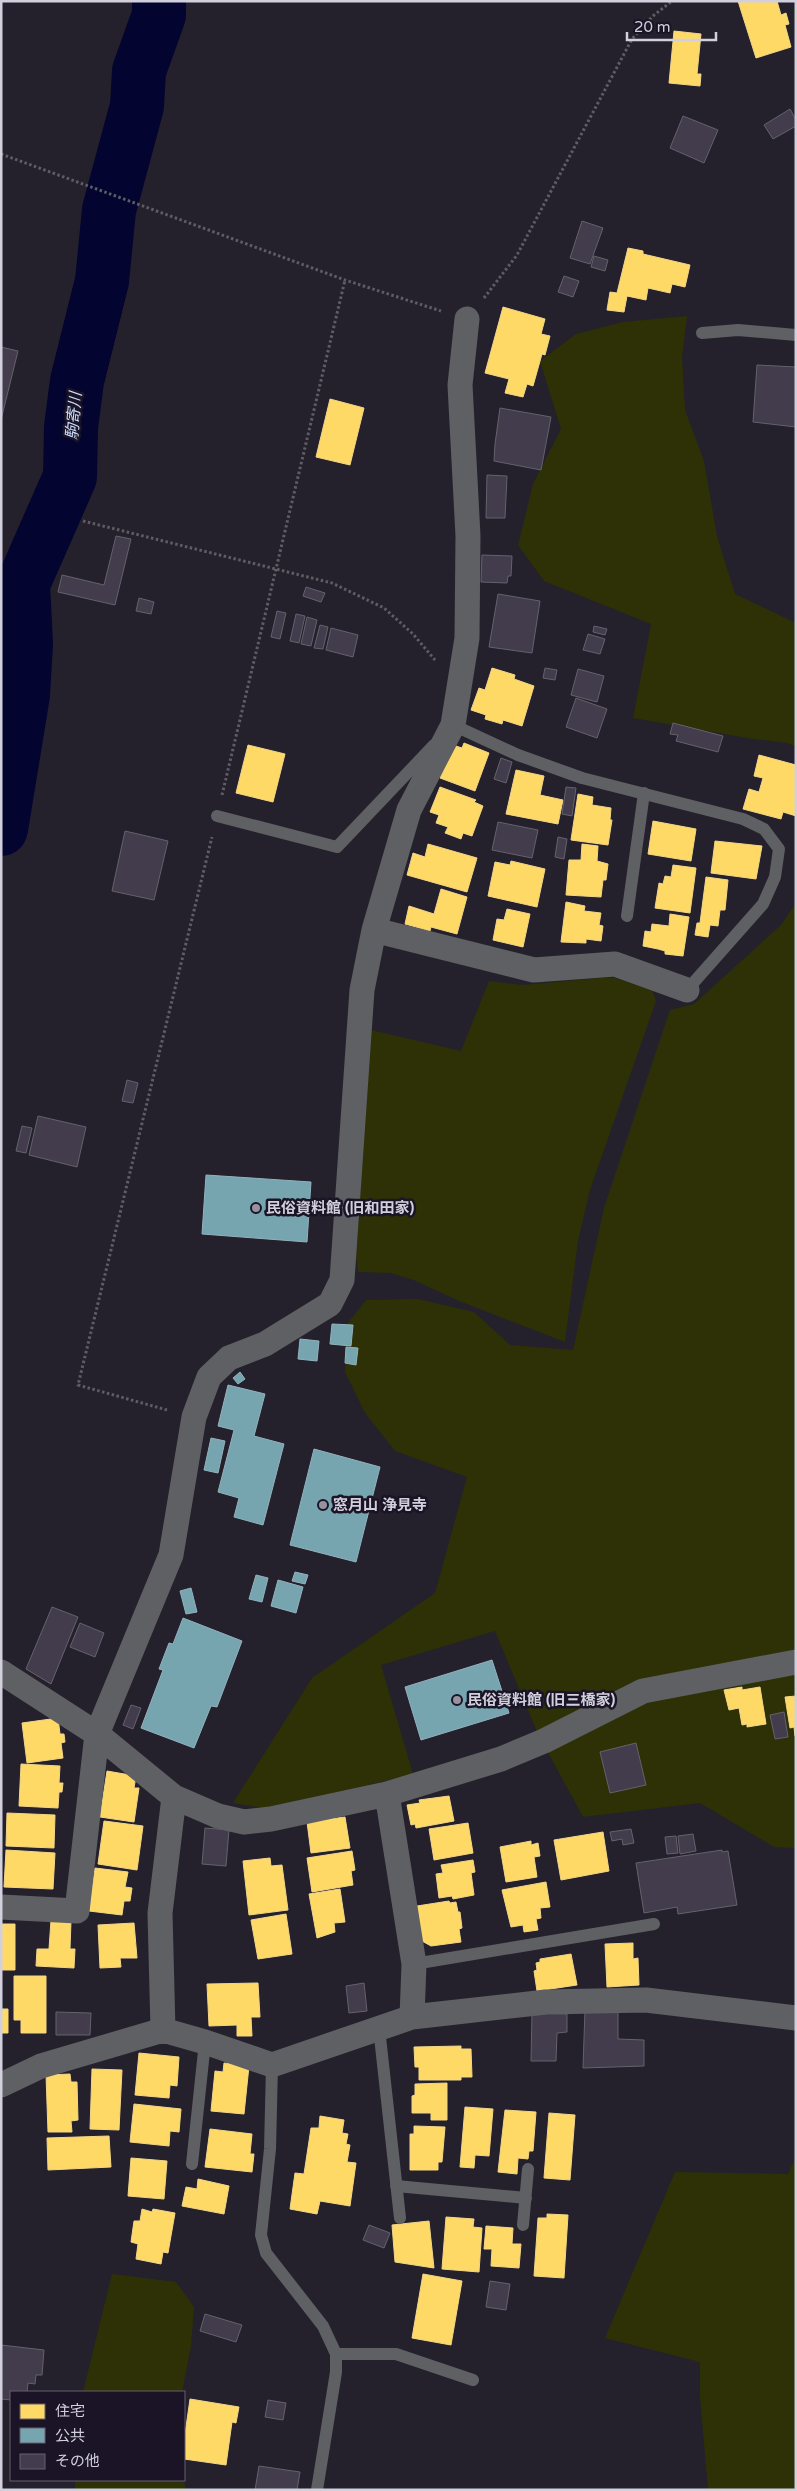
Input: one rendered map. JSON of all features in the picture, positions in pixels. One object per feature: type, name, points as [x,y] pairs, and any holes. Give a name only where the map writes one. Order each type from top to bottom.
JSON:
[{"type":"street","points":[[1,1907],[77,1911],[97,1734],[171,1555],[194,1417],[210,1377],[229,1358],[265,1344],[330,1304],[342,1280],[362,990],[374,930],[409,810],[453,725],[467,638],[468,536],[460,385],[467,319]]},
{"type":"street","points":[[374,930],[534,970],[615,964],[687,990]]},
{"type":"street","points":[[1,1672],[97,1734],[174,1797],[218,1816],[244,1822],[272,1819],[387,1794],[500,1760],[544,1741],[643,1691],[796,1662]]},
{"type":"street","points":[[387,1794],[414,1964],[412,2017]]},
{"type":"street","points":[[163,2030],[160,1913],[174,1797]]},
{"type":"street","points":[[1,2085],[41,2066],[163,2030],[272,2065],[412,2017],[546,2002],[646,2000],[796,2018]]},
{"type":"lane","points":[[702,333],[738,330],[796,335]]},
{"type":"lane","points":[[217,816],[337,847],[453,725],[518,755],[582,778],[743,819],[764,829],[779,849],[776,877],[763,904],[687,990]]},
{"type":"lane","points":[[627,916],[644,793]]},
{"type":"lane","points":[[414,1964],[654,1924]]},
{"type":"lane","points":[[379,2028],[400,2218]]},
{"type":"lane","points":[[192,2164],[205,2042]]},
{"type":"lane","points":[[272,2065],[270,2150],[261,2235],[266,2253],[323,2326],[336,2354],[336,2372],[317,2490]]},
{"type":"lane","points":[[524,2225],[528,2169]]},
{"type":"lane","points":[[396,2186],[526,2198]]},
{"type":"lane","points":[[336,2354],[396,2354],[473,2380]]},
{"type":"path","points":[[1,154],[345,280],[467,319],[517,255],[632,39],[653,16],[672,1]]},
{"type":"path","points":[[194,1417],[78,1384],[217,816],[345,280]]},
{"type":"path","points":[[83,521],[332,583],[384,608],[413,634],[458,689]]},
{"type":"shaded area","points":[[687,316],[682,357],[685,410],[704,461],[717,536],[735,594],[796,623],[796,747],[788,743],[753,739],[633,718],[651,624],[544,581],[518,545],[533,484],[561,429],[540,361],[576,334],[623,322]]},
{"type":"shaded area","points":[[796,903],[796,1848],[774,1847],[700,1803],[583,1817],[538,1734],[495,1631],[381,1665],[413,1774],[271,1809],[233,1803],[312,1678],[435,1593],[467,1477],[395,1451],[365,1413],[345,1372],[347,1324],[366,1300],[418,1299],[474,1312],[510,1345],[573,1350],[604,1208],[670,1010],[694,1004],[781,925]]},
{"type":"shaded area","points":[[615,978],[652,990],[656,1001],[590,1190],[578,1241],[565,1342],[459,1301],[416,1281],[391,1273],[358,1272],[356,1257],[371,1030],[461,1051],[489,981],[523,985]]},
{"type":"shaded area","points":[[796,2156],[796,2490],[708,2490],[700,2397],[700,2362],[605,2338],[675,2172],[788,2174]]},
{"type":"shaded area","points":[[112,2274],[176,2282],[194,2307],[191,2346],[182,2391],[83,2391]]},
{"type":"shaded area","points":[[75,2481],[183,2481],[187,2490],[75,2490]]},
{"type":"building: 住宅","points":[[738,1],[777,1],[781,15],[786,13],[789,24],[785,25],[791,47],[756,58]]},
{"type":"building: 住宅","points":[[674,31],[701,34],[697,74],[701,74],[700,86],[669,83]]},
{"type":"building: 住宅","points":[[628,248],[643,251],[643,254],[690,265],[685,287],[672,284],[670,293],[648,288],[646,300],[627,296],[624,312],[607,310],[610,292],[617,293]]},
{"type":"building: 住宅","points":[[503,307],[545,319],[541,334],[550,336],[545,355],[542,354],[533,386],[527,384],[523,397],[505,393],[509,379],[485,373]]},
{"type":"building: 住宅","points":[[330,399],[364,408],[350,465],[316,457]]},
{"type":"building: 住宅","points":[[492,668],[515,675],[514,679],[534,686],[522,726],[503,720],[502,724],[485,719],[486,715],[471,710],[479,688],[485,690]]},
{"type":"building: 住宅","points":[[464,743],[489,753],[475,791],[440,778],[453,745],[462,748]]},
{"type":"building: 住宅","points":[[248,745],[285,754],[273,802],[236,793]]},
{"type":"building: 住宅","points":[[759,755],[796,765],[796,816],[783,812],[781,819],[743,809],[749,789],[759,792],[763,778],[754,776]]},
{"type":"building: 住宅","points":[[516,770],[544,776],[540,795],[563,800],[558,824],[506,814]]},
{"type":"building: 住宅","points":[[440,787],[476,800],[474,802],[483,806],[472,836],[463,833],[461,839],[445,833],[448,827],[436,823],[439,815],[430,812]]},
{"type":"building: 住宅","points":[[578,794],[593,797],[592,805],[611,808],[610,820],[612,820],[608,845],[571,840]]},
{"type":"building: 住宅","points":[[653,821],[696,829],[691,861],[648,854]]},
{"type":"building: 住宅","points":[[715,841],[762,846],[756,879],[711,873]]},
{"type":"building: 住宅","points":[[428,844],[477,858],[467,892],[407,875],[413,853],[425,857]]},
{"type":"building: 住宅","points":[[582,844],[598,846],[597,861],[608,864],[606,880],[603,880],[601,897],[566,895],[569,860],[581,860]]},
{"type":"building: 住宅","points":[[511,861],[545,869],[537,907],[488,896],[495,862],[510,865]]},
{"type":"building: 住宅","points":[[673,865],[696,868],[690,913],[655,908],[659,883],[663,884],[665,876],[671,877]]},
{"type":"building: 住宅","points":[[706,877],[728,880],[725,910],[720,910],[718,926],[710,925],[708,937],[695,935],[697,923],[700,923]]},
{"type":"building: 住宅","points":[[441,889],[467,897],[457,934],[431,927],[430,931],[405,924],[409,906],[434,914]]},
{"type":"building: 住宅","points":[[566,902],[585,906],[584,911],[601,913],[599,925],[603,926],[601,941],[586,939],[586,943],[561,942]]},
{"type":"building: 住宅","points":[[507,909],[530,914],[523,947],[493,940],[497,919],[504,920]]},
{"type":"building: 住宅","points":[[670,914],[689,917],[683,956],[665,954],[665,951],[643,946],[645,931],[651,932],[652,924],[669,926]]},
{"type":"building: 住宅","points":[[742,1687],[742,1690],[760,1687],[766,1724],[747,1727],[747,1724],[742,1725],[739,1708],[729,1710],[724,1690]]},
{"type":"building: 住宅","points":[[796,1696],[795,1736],[794,1727],[790,1728],[785,1697]]},
{"type":"building: 住宅","points":[[58,1718],[60,1734],[64,1734],[65,1742],[61,1743],[63,1758],[27,1763],[22,1723]]},
{"type":"building: 住宅","points":[[21,1764],[60,1766],[59,1783],[63,1783],[62,1792],[59,1792],[58,1808],[19,1806]]},
{"type":"building: 住宅","points":[[107,1771],[136,1776],[134,1788],[139,1788],[134,1822],[100,1817]]},
{"type":"building: 住宅","points":[[449,1796],[454,1821],[416,1828],[415,1824],[411,1825],[407,1805],[420,1803],[419,1800]]},
{"type":"building: 住宅","points":[[7,1813],[55,1815],[54,1848],[6,1846]]},
{"type":"building: 住宅","points":[[345,1817],[350,1848],[311,1853],[307,1822]]},
{"type":"building: 住宅","points":[[104,1821],[143,1826],[137,1870],[98,1864]]},
{"type":"building: 住宅","points":[[468,1823],[473,1853],[434,1860],[429,1829]]},
{"type":"building: 住宅","points":[[603,1832],[609,1871],[561,1880],[554,1840]]},
{"type":"building: 住宅","points":[[531,1841],[531,1845],[538,1843],[540,1856],[534,1857],[537,1877],[506,1882],[500,1847]]},
{"type":"building: 住宅","points":[[6,1850],[55,1853],[53,1889],[4,1887]]},
{"type":"building: 住宅","points":[[352,1851],[355,1870],[351,1871],[353,1885],[312,1892],[307,1858]]},
{"type":"building: 住宅","points":[[270,1858],[271,1866],[282,1865],[288,1910],[249,1915],[243,1861]]},
{"type":"building: 住宅","points":[[473,1860],[475,1872],[471,1873],[474,1895],[453,1899],[452,1896],[439,1898],[436,1874],[443,1873],[441,1865]]},
{"type":"building: 住宅","points":[[95,1868],[128,1872],[125,1887],[132,1888],[130,1901],[124,1901],[122,1915],[89,1911]]},
{"type":"building: 住宅","points":[[546,1882],[550,1907],[540,1908],[541,1918],[536,1919],[538,1930],[524,1932],[523,1925],[511,1927],[502,1890]]},
{"type":"building: 住宅","points":[[340,1889],[345,1922],[334,1923],[335,1932],[317,1938],[309,1894]]},
{"type":"building: 住宅","points":[[449,1901],[450,1903],[456,1902],[458,1912],[460,1912],[462,1928],[459,1929],[461,1942],[431,1946],[422,1941],[417,1906]]},
{"type":"building: 住宅","points":[[286,1914],[292,1954],[258,1959],[251,1920]]},
{"type":"building: 住宅","points":[[51,1920],[71,1921],[70,1949],[75,1949],[74,1968],[36,1966],[37,1949],[49,1949]]},
{"type":"building: 住宅","points":[[134,1923],[137,1958],[120,1958],[121,1967],[100,1968],[98,1925]]},
{"type":"building: 住宅","points":[[1,1924],[15,1924],[15,1970],[1,1970]]},
{"type":"building: 住宅","points":[[633,1943],[633,1959],[638,1958],[639,1985],[607,1987],[605,1944]]},
{"type":"building: 住宅","points":[[571,1954],[577,1985],[537,1991],[534,1971],[537,1970],[536,1963],[540,1962],[540,1959]]},
{"type":"building: 住宅","points":[[14,1976],[46,1976],[46,2033],[21,2033],[21,2020],[14,2020]]},
{"type":"building: 住宅","points":[[258,1983],[260,2017],[251,2017],[252,2036],[237,2036],[237,2025],[209,2026],[207,1984]]},
{"type":"building: 住宅","points":[[1,2009],[8,2009],[8,2033],[1,2033]]},
{"type":"building: 住宅","points":[[461,2046],[461,2049],[471,2049],[472,2077],[461,2077],[461,2080],[419,2080],[419,2067],[415,2067],[414,2047]]},
{"type":"building: 住宅","points":[[139,2053],[179,2057],[177,2086],[170,2085],[169,2098],[135,2095]]},
{"type":"building: 住宅","points":[[224,2063],[249,2066],[244,2114],[211,2111],[215,2071],[223,2072]]},
{"type":"building: 住宅","points":[[92,2069],[122,2070],[119,2130],[90,2129]]},
{"type":"building: 住宅","points":[[70,2074],[71,2082],[77,2082],[78,2120],[71,2121],[72,2132],[48,2132],[46,2075]]},
{"type":"building: 住宅","points":[[447,2083],[447,2120],[431,2120],[431,2113],[412,2113],[412,2096],[415,2095],[415,2084]]},
{"type":"building: 住宅","points":[[134,2104],[181,2109],[179,2132],[170,2131],[169,2146],[130,2142]]},
{"type":"building: 住宅","points":[[465,2107],[493,2109],[489,2156],[475,2155],[474,2168],[460,2167]]},
{"type":"building: 住宅","points":[[505,2110],[536,2112],[533,2151],[529,2151],[528,2159],[518,2158],[517,2174],[498,2172]]},
{"type":"building: 住宅","points":[[549,2113],[575,2115],[570,2180],[544,2178]]},
{"type":"building: 住宅","points":[[320,2116],[344,2120],[342,2133],[348,2134],[346,2144],[350,2145],[347,2162],[356,2163],[350,2206],[320,2201],[317,2214],[290,2209],[295,2173],[304,2174],[311,2128],[319,2128]]},
{"type":"building: 住宅","points":[[414,2126],[445,2127],[442,2162],[438,2162],[438,2170],[410,2170],[410,2134],[414,2134]]},
{"type":"building: 住宅","points":[[210,2129],[252,2134],[250,2154],[254,2154],[252,2172],[205,2167]]},
{"type":"building: 住宅","points":[[109,2136],[111,2167],[48,2170],[47,2138]]},
{"type":"building: 住宅","points":[[131,2158],[167,2161],[164,2199],[128,2196]]},
{"type":"building: 住宅","points":[[198,2179],[229,2186],[224,2214],[182,2206],[186,2187],[197,2189]]},
{"type":"building: 住宅","points":[[142,2209],[152,2212],[153,2209],[175,2213],[168,2253],[163,2252],[161,2264],[136,2259],[138,2244],[131,2242],[134,2221],[140,2221]]},
{"type":"building: 住宅","points":[[547,2214],[568,2215],[564,2278],[534,2276],[538,2218],[547,2218]]},
{"type":"building: 住宅","points":[[446,2217],[474,2219],[473,2227],[482,2228],[479,2272],[442,2269]]},
{"type":"building: 住宅","points":[[429,2221],[434,2268],[395,2262],[392,2225]]},
{"type":"building: 住宅","points":[[486,2226],[513,2228],[512,2244],[521,2244],[519,2268],[491,2266],[492,2249],[484,2249]]},
{"type":"building: 住宅","points":[[423,2274],[462,2281],[451,2345],[412,2338]]},
{"type":"building: 住宅","points":[[190,2399],[239,2407],[236,2423],[232,2422],[226,2465],[185,2459],[185,2434]]},
{"type":"building: 公共","name":"民俗資料館 (旧和田家)","points":[[206,1175],[311,1182],[307,1242],[202,1234]]},
{"type":"building: 公共","points":[[332,1324],[353,1325],[351,1346],[330,1344]]},
{"type":"building: 公共","points":[[300,1339],[319,1341],[317,1361],[298,1359]]},
{"type":"building: 公共","points":[[346,1347],[358,1348],[356,1365],[345,1363]]},
{"type":"building: 公共","points":[[240,1372],[245,1379],[238,1384],[233,1378]]},
{"type":"building: 公共","points":[[228,1385],[265,1394],[254,1436],[284,1444],[263,1525],[234,1517],[239,1498],[218,1492],[234,1430],[218,1426]]},
{"type":"building: 公共","points":[[211,1438],[225,1441],[218,1473],[204,1470]]},
{"type":"building: 公共","points":[[314,1449],[380,1467],[356,1562],[290,1545]]},
{"type":"building: 公共","points":[[295,1572],[308,1575],[305,1584],[292,1581]]},
{"type":"building: 公共","points":[[256,1575],[268,1578],[262,1602],[249,1599]]},
{"type":"building: 公共","points":[[278,1580],[303,1587],[296,1613],[271,1606]]},
{"type":"building: 公共","points":[[191,1588],[197,1612],[186,1614],[180,1591]]},
{"type":"building: 公共","points":[[183,1618],[242,1641],[217,1707],[211,1706],[194,1748],[141,1728],[163,1670],[159,1669],[169,1643],[173,1644]]},
{"type":"building: 公共","name":"民俗資料館 (旧三橋家)","points":[[492,1660],[509,1713],[421,1740],[405,1687]]},
{"type":"building: その他","points":[[790,109],[796,120],[796,126],[773,139],[764,125]]},
{"type":"building: その他","points":[[683,116],[718,130],[704,163],[670,148]]},
{"type":"building: その他","points":[[582,221],[603,228],[590,264],[570,258]]},
{"type":"building: その他","points":[[594,256],[608,260],[605,271],[591,267]]},
{"type":"building: その他","points":[[564,276],[579,281],[573,297],[558,292]]},
{"type":"building: その他","points":[[1,347],[18,351],[1,420]]},
{"type":"building: その他","points":[[757,365],[796,367],[796,427],[753,422]]},
{"type":"building: その他","points":[[500,408],[551,417],[541,470],[494,461]]},
{"type":"building: その他","points":[[487,475],[507,476],[505,518],[486,518]]},
{"type":"building: その他","points":[[116,536],[131,539],[115,605],[58,592],[62,575],[104,585]]},
{"type":"building: その他","points":[[482,555],[512,556],[511,576],[508,576],[507,583],[481,582]]},
{"type":"building: その他","points":[[306,587],[325,593],[321,602],[303,596]]},
{"type":"building: その他","points":[[498,594],[540,601],[532,653],[489,647]]},
{"type":"building: その他","points":[[139,598],[154,602],[151,614],[136,611]]},
{"type":"building: その他","points":[[277,611],[286,613],[280,639],[271,637]]},
{"type":"building: その他","points":[[296,614],[305,616],[299,643],[290,641]]},
{"type":"building: その他","points":[[307,617],[317,620],[311,646],[301,644]]},
{"type":"building: その他","points":[[320,625],[328,627],[323,649],[314,648]]},
{"type":"building: その他","points":[[594,626],[607,629],[605,635],[593,632]]},
{"type":"building: その他","points":[[331,628],[358,635],[353,657],[326,650]]},
{"type":"building: その他","points":[[588,634],[605,639],[600,654],[583,650]]},
{"type":"building: その他","points":[[545,668],[557,670],[555,680],[543,678]]},
{"type":"building: その他","points":[[578,669],[604,676],[597,702],[571,695]]},
{"type":"building: その他","points":[[576,698],[607,709],[597,738],[566,727]]},
{"type":"building: その他","points":[[673,723],[723,736],[718,752],[676,741],[678,735],[670,734]]},
{"type":"building: その他","points":[[501,758],[512,762],[506,783],[494,779]]},
{"type":"building: その他","points":[[566,787],[576,788],[572,816],[562,814]]},
{"type":"building: その他","points":[[498,822],[538,830],[532,858],[492,850]]},
{"type":"building: その他","points":[[125,831],[168,841],[154,900],[112,891]]},
{"type":"building: その他","points":[[558,837],[567,839],[564,859],[555,857]]},
{"type":"building: その他","points":[[127,1080],[138,1083],[133,1103],[122,1101]]},
{"type":"building: その他","points":[[38,1116],[86,1127],[77,1167],[29,1155]]},
{"type":"building: その他","points":[[22,1126],[32,1128],[26,1153],[16,1151]]},
{"type":"building: その他","points":[[52,1607],[78,1617],[51,1684],[26,1669]]},
{"type":"building: その他","points":[[80,1623],[104,1633],[95,1657],[70,1647]]},
{"type":"building: その他","points":[[131,1705],[141,1708],[133,1729],[123,1725]]},
{"type":"building: その他","points":[[784,1712],[788,1737],[775,1739],[770,1715]]},
{"type":"building: その他","points":[[636,1743],[646,1785],[610,1793],[600,1752]]},
{"type":"building: その他","points":[[205,1828],[229,1830],[226,1866],[202,1864]]},
{"type":"building: その他","points":[[631,1829],[634,1843],[623,1845],[622,1839],[612,1841],[610,1832]]},
{"type":"building: その他","points":[[693,1834],[696,1851],[680,1854],[678,1836]]},
{"type":"building: その他","points":[[676,1836],[678,1853],[667,1854],[665,1837]]},
{"type":"building: その他","points":[[722,1850],[722,1852],[728,1851],[737,1905],[678,1914],[677,1907],[644,1913],[636,1863]]},
{"type":"building: その他","points":[[364,1983],[367,2011],[349,2013],[346,1986]]},
{"type":"building: その他","points":[[585,2010],[618,2011],[618,2039],[644,2040],[644,2066],[583,2068]]},
{"type":"building: その他","points":[[56,2012],[91,2013],[90,2035],[56,2035]]},
{"type":"building: その他","points":[[532,2013],[567,2014],[567,2032],[557,2033],[556,2061],[531,2061]]},
{"type":"building: その他","points":[[369,2225],[390,2233],[384,2248],[363,2240]]},
{"type":"building: その他","points":[[490,2281],[510,2284],[506,2310],[486,2307]]},
{"type":"building: その他","points":[[205,2314],[242,2325],[236,2342],[200,2331]]},
{"type":"building: その他","points":[[1,2345],[44,2350],[42,2375],[36,2375],[35,2384],[28,2383],[27,2391],[10,2391],[10,2400],[1,2399]]},
{"type":"building: その他","points":[[268,2400],[286,2403],[283,2420],[265,2417]]},
{"type":"building: その他","points":[[259,2466],[300,2472],[297,2490],[255,2490]]},
{"type":"waterway","name":"駒寄川","points":[[1,829],[23,695],[26,644],[23,584],[70,477],[71,427],[77,381],[102,281],[109,210],[137,106],[139,71],[159,15],[159,1]]},
{"type":"place","name":"民俗資料館 (旧和田家)","points":[[256,1208]]},
{"type":"place","name":"窓月山 浄見寺","points":[[323,1505]]},
{"type":"place","name":"民俗資料館 (旧三橋家)","points":[[457,1700]]}]
